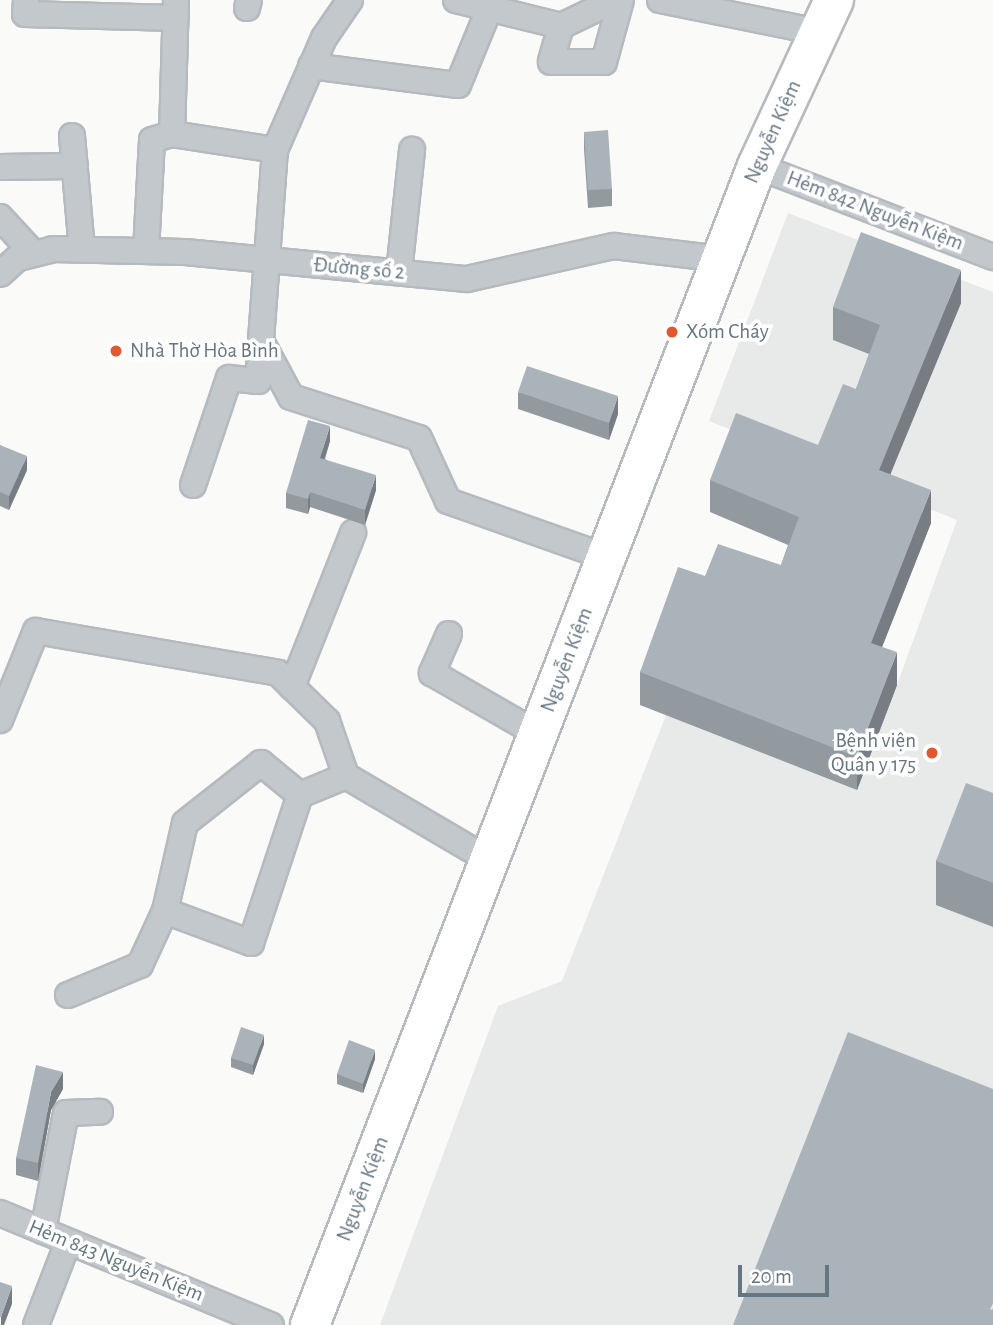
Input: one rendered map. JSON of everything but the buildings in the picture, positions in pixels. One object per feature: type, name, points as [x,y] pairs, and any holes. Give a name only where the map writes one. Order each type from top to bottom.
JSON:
[{"type":"main road","name":"Nguyễn Kiệm","points":[[310,1325],[757,166],[827,16]]},
{"type":"street","points":[[26,0],[25,14],[176,9],[172,134]]},
{"type":"street","points":[[193,485],[229,378],[258,381],[262,343],[264,260],[275,150],[311,66],[350,0]]},
{"type":"street","points":[[456,0],[561,26],[615,0]]},
{"type":"street","points":[[561,26],[551,62],[604,62],[621,0]]},
{"type":"street","points":[[660,0],[827,16]]},
{"type":"street","points":[[311,66],[458,85],[490,7]]},
{"type":"street","points":[[146,251],[152,140],[172,134],[275,150]]},
{"type":"street","points":[[72,136],[82,250]]},
{"type":"street","points":[[399,272],[412,150]]},
{"type":"street","points":[[0,167],[75,166]]},
{"type":"street","name":"Hẻm 842 Nguyễn Kiệm","points":[[757,166],[993,257]]},
{"type":"street","points":[[0,217],[34,254]]},
{"type":"street","name":"Đường số 2","points":[[0,274],[34,254],[82,250],[146,251],[467,279],[614,246],[721,260]]},
{"type":"street","points":[[262,343],[291,397],[419,438],[448,501],[606,557]]},
{"type":"street","points":[[292,687],[353,533]]},
{"type":"street","points":[[0,720],[36,631],[278,673],[327,721],[346,776],[489,860]]},
{"type":"street","points":[[449,634],[432,673],[538,734]]},
{"type":"street","points":[[68,995],[140,965],[165,911],[185,823],[261,763],[300,795]]},
{"type":"street","points":[[165,911],[251,943],[300,795],[346,776]]},
{"type":"street","points":[[43,1231],[66,1113],[100,1112]]},
{"type":"street","name":"Hẻm 843 Nguyễn Kiệm","points":[[0,1213],[271,1325]]},
{"type":"street","points":[[36,1325],[68,1242]]},
{"type":"shaded area","name":"Bệnh viện Quân y 175","points":[[788,213],[993,292],[993,1325],[380,1325],[498,1006],[562,981],[666,715],[897,685],[957,520],[709,421]]},
{"type":"place","name":"Xóm Cháy","points":[[672,332]]},
{"type":"place","name":"Nhà Thờ Hòa Bình","points":[[116,351]]},
{"type":"place","name":"Bệnh viện Quân y 175","points":[[932,753]]}]
